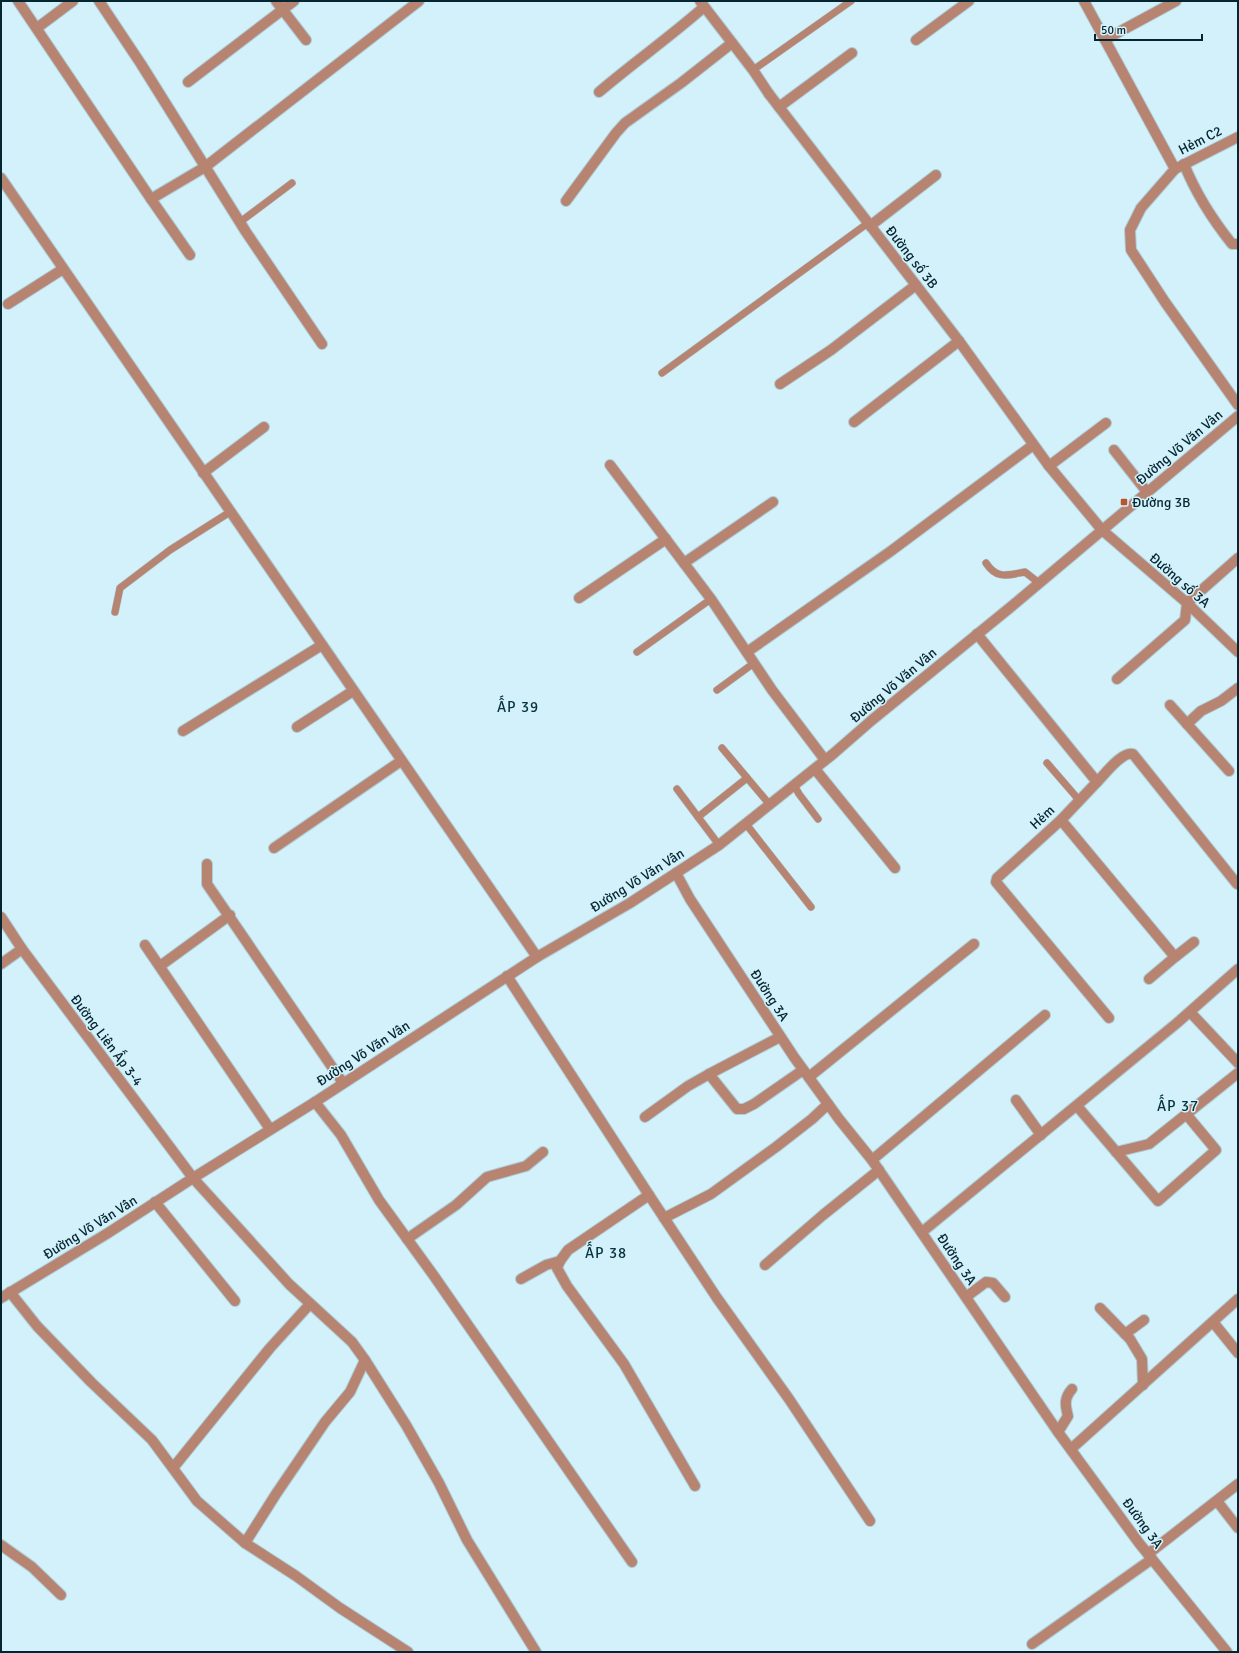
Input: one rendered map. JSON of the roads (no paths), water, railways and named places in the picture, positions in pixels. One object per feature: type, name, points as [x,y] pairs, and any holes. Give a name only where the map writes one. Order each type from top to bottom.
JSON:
[{"type":"street","points":[[18,1],[150,199],[190,255]]},
{"type":"street","points":[[37,28],[73,1]]},
{"type":"street","points":[[99,1],[240,222],[322,344]]},
{"type":"street","points":[[276,1],[306,40]]},
{"type":"street","points":[[188,82],[294,1]]},
{"type":"street","points":[[150,199],[205,167],[419,1]]},
{"type":"street","points":[[916,40],[969,1]]},
{"type":"street","points":[[1084,1],[1106,39],[1175,169]]},
{"type":"street","points":[[1106,39],[1176,1]]},
{"type":"street","points":[[599,92],[633,63],[673,34],[702,4]]},
{"type":"street","name":"Đường số 3B","points":[[702,4],[753,70],[769,94],[959,341],[1033,445],[1102,530]]},
{"type":"street","points":[[566,201],[625,123],[681,83],[732,43]]},
{"type":"street","points":[[779,107],[852,53]]},
{"type":"street","name":"Hẻm C2","points":[[1238,136],[1175,169],[1140,208],[1130,230],[1131,250],[1165,302],[1238,405]]},
{"type":"street","points":[[1184,164],[1194,189],[1215,223],[1232,244],[1238,244]]},
{"type":"street","points":[[869,225],[936,175]]},
{"type":"street","points":[[1,178],[537,957]]},
{"type":"street","points":[[8,304],[63,269]]},
{"type":"street","points":[[780,384],[831,350],[916,285]]},
{"type":"street","points":[[854,422],[959,341]]},
{"type":"street","name":"Đường Võ Văn Vân","points":[[1,1298],[315,1102],[537,957],[630,903],[719,845],[826,760],[1238,416]]},
{"type":"street","points":[[1049,466],[1106,423]]},
{"type":"street","points":[[203,473],[264,427]]},
{"type":"street","points":[[747,652],[891,551],[1033,445]]},
{"type":"street","points":[[1114,450],[1147,492]]},
{"type":"street","points":[[610,465],[711,599],[754,663],[826,760]]},
{"type":"street","points":[[684,563],[773,502]]},
{"type":"street","name":"Đường số 3A","points":[[1102,530],[1187,604],[1238,652]]},
{"type":"street","points":[[579,598],[666,539]]},
{"type":"street","points":[[1117,678],[1185,620],[1187,604],[1238,558]]},
{"type":"street","points":[[977,634],[1097,782]]},
{"type":"street","points":[[183,731],[322,645]]},
{"type":"street","points":[[1187,724],[1201,711],[1222,701],[1238,688]]},
{"type":"street","points":[[297,727],[353,691]]},
{"type":"street","points":[[1170,705],[1229,771]]},
{"type":"street","name":"Hẻm","points":[[1108,1018],[996,882],[996,878],[1061,820],[1123,755],[1129,753],[1133,754],[1237,884]]},
{"type":"street","points":[[274,848],[401,760]]},
{"type":"street","points":[[815,769],[895,868]]},
{"type":"street","points":[[1061,820],[1174,957]]},
{"type":"street","points":[[207,864],[207,884],[343,1083]]},
{"type":"street","name":"Đường 3A","points":[[676,873],[690,899],[780,1037],[828,1104],[872,1160],[1058,1432],[1150,1556],[1227,1652]]},
{"type":"street","points":[[160,966],[230,916]]},
{"type":"street","name":"Đường Liên Ấp 3-4","points":[[1,917],[22,949],[193,1178],[289,1284],[352,1342],[406,1425],[439,1483],[467,1540],[536,1652]]},
{"type":"street","points":[[1149,979],[1194,942]]},
{"type":"street","points":[[709,1074],[737,1109],[742,1110],[806,1074],[974,944]]},
{"type":"street","points":[[145,945],[270,1129]]},
{"type":"street","points":[[1,964],[22,949]]},
{"type":"street","points":[[922,1232],[1190,1012],[1238,969]]},
{"type":"street","points":[[507,976],[664,1218],[789,1399],[870,1521]]},
{"type":"street","points":[[1190,1012],[1238,1063]]},
{"type":"street","points":[[872,1160],[1045,1015]]},
{"type":"street","points":[[645,1117],[688,1086],[780,1037]]},
{"type":"street","points":[[1116,1152],[1148,1144],[1238,1073]]},
{"type":"street","points":[[1016,1100],[1041,1135]]},
{"type":"street","points":[[315,1102],[341,1135],[379,1200],[632,1562]]},
{"type":"street","points":[[664,1218],[711,1194],[794,1133],[828,1104]]},
{"type":"street","points":[[1077,1106],[1158,1201],[1216,1150],[1186,1114]]},
{"type":"street","points":[[407,1239],[456,1205],[487,1177],[526,1166],[544,1152]]},
{"type":"street","points":[[765,1265],[879,1170]]},
{"type":"street","points":[[649,1195],[568,1250],[560,1261],[558,1268],[566,1286],[624,1364],[695,1486]]},
{"type":"street","points":[[155,1202],[235,1301]]},
{"type":"street","points":[[521,1280],[546,1266],[560,1261]]},
{"type":"street","points":[[966,1297],[986,1282],[993,1283],[1005,1297]]},
{"type":"street","points":[[10,1292],[37,1326],[91,1382],[152,1440],[196,1501],[245,1543],[296,1576],[340,1608],[408,1652]]},
{"type":"street","points":[[1071,1449],[1238,1299]]},
{"type":"street","points":[[173,1468],[270,1348],[310,1304]]},
{"type":"street","points":[[1100,1308],[1130,1339],[1142,1360],[1143,1385]]},
{"type":"street","points":[[1125,1334],[1144,1320]]},
{"type":"street","points":[[1213,1322],[1238,1353]]},
{"type":"street","points":[[245,1543],[325,1422],[350,1392],[365,1360]]},
{"type":"street","points":[[1058,1432],[1068,1416],[1064,1404],[1072,1389]]},
{"type":"street","points":[[1032,1644],[1150,1556],[1238,1484]]},
{"type":"street","points":[[1217,1501],[1238,1528]]},
{"type":"street","points":[[1,1545],[32,1567],[61,1595]]},
{"type":"lane","points":[[753,70],[851,1]]},
{"type":"lane","points":[[240,222],[292,183]]},
{"type":"lane","points":[[662,373],[869,225]]},
{"type":"lane","points":[[115,612],[120,588],[170,550],[230,512]]},
{"type":"lane","points":[[986,563],[991,571],[1004,576],[1025,572],[1039,583]]},
{"type":"lane","points":[[637,652],[711,599]]},
{"type":"lane","points":[[717,690],[754,663]]},
{"type":"lane","points":[[722,748],[770,805]]},
{"type":"lane","points":[[1047,763],[1079,800]]},
{"type":"lane","points":[[698,817],[747,778]]},
{"type":"lane","points":[[794,785],[818,819]]},
{"type":"lane","points":[[677,789],[719,845]]},
{"type":"lane","points":[[746,824],[811,907]]},
{"type":"place","name":"Đường 3B","points":[[1124,502]]},
{"type":"district","name":"ẤP 39","points":[[518,707]]},
{"type":"district","name":"ẤP 37","points":[[1178,1106]]},
{"type":"district","name":"ẤP 38","points":[[606,1253]]}]
